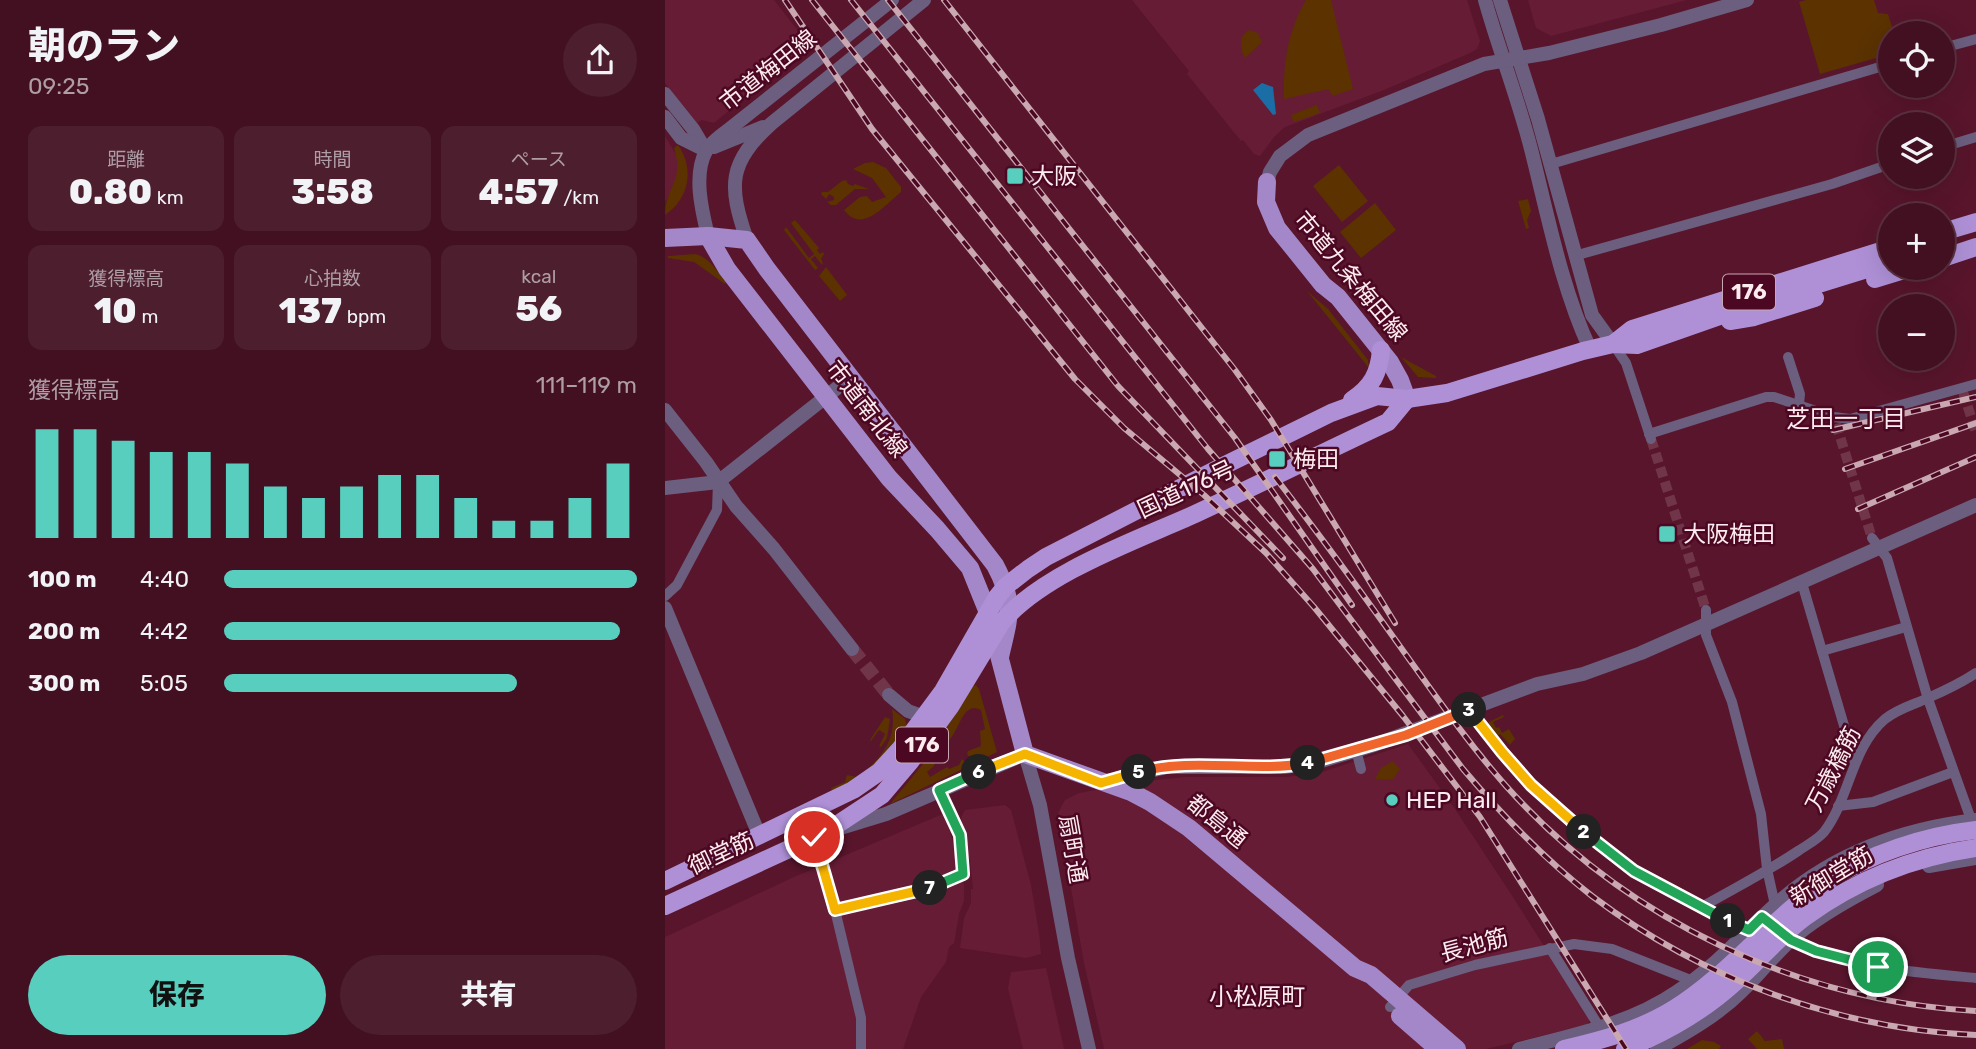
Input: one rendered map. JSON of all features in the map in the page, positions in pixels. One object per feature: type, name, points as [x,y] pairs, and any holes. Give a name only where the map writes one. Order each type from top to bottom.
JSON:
[{"type":"highway","points":[[1955,228],[1976,222]]},
{"type":"highway","points":[[1955,242],[1976,236]]},
{"type":"highway","points":[[1955,254],[1976,247]]},
{"type":"highway","name":"国道176号","points":[[1613,344],[1632,329],[1878,252]]},
{"type":"highway","name":"国道176号","points":[[988,610],[1006,586],[1046,558],[1331,413],[1377,396],[1407,399],[1447,393],[1590,349],[1613,344],[1637,345],[1878,266]]},
{"type":"highway","name":"国道176号","points":[[1696,325],[1754,317],[1878,278]]},
{"type":"highway","points":[[1331,413],[1367,389],[1378,370],[1381,349]]},
{"type":"highway","name":"国道176号","points":[[993,634],[1011,612],[1052,581],[1388,422],[1407,399]]},
{"type":"highway","name":"御堂筋","points":[[665,881],[853,790],[879,772],[900,749],[943,691],[988,610]]},
{"type":"highway","name":"御堂筋","points":[[665,906],[820,835],[882,795],[950,707],[993,634]]},
{"type":"highway","points":[[1564,1049],[1638,1028],[1671,1011],[1711,983],[1792,909],[1825,883],[1853,867],[1884,852],[1975,826]]},
{"type":"highway","points":[[1791,940],[1830,890],[1856,874],[1886,861],[1936,846],[1976,848]]},
{"type":"highway","name":"新御堂筋","points":[[1625,1049],[1646,1041],[1695,1013],[1733,984],[1803,919],[1838,895],[1894,867],[1976,848]]},
{"type":"main road","name":"市道九条梅田線","points":[[1267,182],[1266,202],[1277,228],[1323,285],[1338,297],[1381,349],[1400,380],[1407,399]]},
{"type":"main road","points":[[665,238],[708,236],[747,240]]},
{"type":"main road","name":"市道南北線","points":[[708,236],[727,269],[889,478],[960,554],[979,585],[993,634]]},
{"type":"main road","name":"市道南北線","points":[[747,240],[990,557],[1006,586],[1011,612]]},
{"type":"main road","points":[[999,660],[1011,612]]},
{"type":"main road","name":"扇町通","points":[[993,634],[1025,754]]},
{"type":"main road","name":"都島通","points":[[1025,754],[1140,796],[1171,815],[1355,968],[1371,975],[1399,997],[1457,1049]]},
{"type":"main road","name":"都島通","points":[[1399,997],[1438,1049]]},
{"type":"street","name":"市道梅田線","points":[[706,151],[727,131],[892,0]]},
{"type":"street","name":"市道梅田線","points":[[772,123],[924,0]]},
{"type":"street","points":[[1485,0],[1551,164],[1592,315],[1626,363],[1650,436],[1766,397],[1799,404],[1835,421],[1962,390],[1976,384]]},
{"type":"street","points":[[1500,0],[1546,212],[1576,319],[1590,349]]},
{"type":"street","points":[[1267,182],[1280,156],[1307,135],[1484,65],[1539,55],[1748,0]]},
{"type":"street","points":[[1955,45],[1976,39]]},
{"type":"street","points":[[1551,164],[1878,68]]},
{"type":"street","points":[[665,94],[693,129],[706,151],[701,187],[708,236]]},
{"type":"street","points":[[665,117],[681,138],[706,151]]},
{"type":"street","points":[[706,151],[772,123]]},
{"type":"street","points":[[747,240],[737,207],[735,178],[749,145],[772,123]]},
{"type":"street","points":[[1955,143],[1976,137]]},
{"type":"street","points":[[1574,256],[1832,184],[1878,168]]},
{"type":"street","points":[[1789,357],[1800,394],[1799,404]]},
{"type":"street","points":[[665,488],[718,482],[851,377]]},
{"type":"street","points":[[665,410],[706,462],[718,482],[852,649]]},
{"type":"street","points":[[665,596],[677,585],[717,510],[718,482]]},
{"type":"street","points":[[1101,783],[1167,767],[1284,767],[1318,762],[1406,735],[1537,684],[1605,667],[1706,617],[1802,583],[1876,544],[1976,505]]},
{"type":"street","points":[[1519,1049],[1600,1028],[1646,1010],[1693,981],[1775,905],[1813,877],[1866,846],[1923,827],[1975,826],[1928,699],[1887,558],[1876,544]]},
{"type":"street","points":[[1802,583],[1855,763]]},
{"type":"street","points":[[665,608],[760,837]]},
{"type":"street","points":[[1706,617],[1706,635],[1732,702],[1761,814],[1767,869],[1775,905]]},
{"type":"street","points":[[1822,651],[1906,626]]},
{"type":"street","name":"万歳橋筋","points":[[1700,908],[1818,838],[1825,831],[1855,763],[1868,739],[1883,721],[1901,707],[1928,699],[1976,673]]},
{"type":"street","points":[[889,695],[908,711],[922,716]]},
{"type":"street","points":[[1470,709],[1502,752],[1560,812],[1634,871],[1700,908],[1749,930]]},
{"type":"street","points":[[1356,750],[1361,769]]},
{"type":"street","points":[[862,1049],[861,1018],[820,835],[886,814],[1025,754]]},
{"type":"street","name":"扇町通","points":[[1025,754],[1040,805],[1068,958],[1089,1049]]},
{"type":"street","points":[[1838,806],[1873,802],[1953,772]]},
{"type":"street","points":[[835,910],[921,892],[963,874],[960,835],[939,790]]},
{"type":"street","points":[[1657,1049],[1680,1037],[1741,993],[1791,940],[1826,915],[1883,882],[1916,869],[1976,858]]},
{"type":"street","points":[[1762,917],[1791,940],[1816,951],[1878,967],[1976,978]]},
{"type":"street","name":"長池筋","points":[[1399,997],[1475,965],[1574,944],[1612,949],[1693,981]]},
{"type":"street","points":[[1550,948],[1600,1028]]},
{"type":"shaded area","points":[[665,0],[774,0],[809,45],[714,123],[702,120],[697,123],[665,83]]},
{"type":"shaded area","points":[[1132,0],[1467,0],[1480,41],[1477,49],[1470,53],[1384,90],[1285,127],[1260,156],[1254,154],[1243,140],[1241,141]]},
{"type":"shaded area","points":[[1306,0],[1331,0],[1353,89],[1332,96],[1329,89],[1284,99],[1288,48],[1295,23]]},
{"type":"shaded area","points":[[1528,0],[1687,0],[1551,36],[1536,28]]},
{"type":"shaded area","points":[[1874,0],[1878,13],[1888,14],[1890,21],[1878,21],[1878,57],[1820,74],[1799,2]]},
{"type":"shaded area","points":[[1248,30],[1258,33],[1262,42],[1245,58],[1241,38]]},
{"type":"shaded area","points":[[1317,105],[1320,113],[1294,122],[1291,115]]},
{"type":"shaded area","points":[[665,136],[678,158],[678,179],[665,202]]},
{"type":"shaded area","points":[[678,145],[687,164],[687,183],[680,201],[665,215],[676,176],[677,159],[674,148]]},
{"type":"shaded area","points":[[873,162],[886,168],[901,187],[901,192],[865,219],[851,217],[844,210],[860,197],[867,196],[872,202],[886,197],[872,178],[853,169]]},
{"type":"shaded area","points":[[1339,165],[1368,201],[1342,222],[1313,186]]},
{"type":"shaded area","points":[[846,180],[853,186],[855,184],[869,189],[855,189],[836,205],[831,205],[827,202],[834,200],[834,197],[829,194],[826,199],[822,192],[828,192]]},
{"type":"shaded area","points":[[1528,199],[1531,211],[1527,220],[1529,228],[1526,229],[1518,201]]},
{"type":"shaded area","points":[[1375,203],[1396,230],[1361,258],[1340,232]]},
{"type":"shaded area","points":[[795,220],[819,248],[817,250],[820,254],[824,254],[822,265],[815,256],[811,259],[818,268],[815,270],[784,230],[786,227],[809,258],[814,254],[791,223]]},
{"type":"shaded area","points":[[695,254],[712,265],[725,284],[694,262],[668,258]]},
{"type":"shaded area","points":[[826,267],[847,295],[840,301],[819,276]]},
{"type":"shaded area","points":[[1307,291],[1328,309],[1368,360],[1369,368]]},
{"type":"shaded area","points":[[1401,357],[1436,376],[1436,378],[1418,377]]},
{"type":"shaded area","points":[[976,685],[997,752],[975,763],[967,754],[968,751],[981,746],[980,731],[985,729],[981,710],[968,710],[952,736],[941,745],[934,766],[927,772],[930,777],[947,767],[949,769],[959,765],[962,759],[969,766],[890,804],[928,758],[971,687]]},
{"type":"shaded area","points":[[892,709],[905,719],[907,727],[882,760],[859,776],[886,748],[892,730]]},
{"type":"shaded area","points":[[1503,715],[1504,717],[1493,722],[1502,733],[1509,729],[1515,739],[1510,745],[1500,734],[1496,737],[1487,729],[1489,722]]},
{"type":"shaded area","points":[[885,717],[890,719],[887,738],[881,747],[879,746],[885,734],[879,730],[870,740]]},
{"type":"shaded area","points":[[1408,744],[1511,894],[1590,1019],[1587,1025],[1486,1049],[1104,1049],[1084,963],[1058,813],[1065,800],[1079,793],[1145,781],[1185,777],[1287,777],[1322,772]]},
{"type":"shaded area","points":[[1393,761],[1400,769],[1393,779],[1375,779],[1381,768]]},
{"type":"shaded area","points":[[847,775],[857,777],[833,793],[831,788],[845,782]]},
{"type":"shaded area","points":[[1005,805],[1011,810],[1031,885],[1039,933],[1041,954],[1026,958],[960,948],[964,918],[971,903],[973,889],[961,818],[965,810]]},
{"type":"shaded area","points":[[945,813],[959,865],[959,880],[964,884],[964,901],[954,943],[949,947],[946,962],[921,997],[903,1049],[665,1049],[665,937],[794,877]]},
{"type":"shaded area","points":[[1046,968],[1064,1049],[1023,1049],[1008,988],[1011,972]]},
{"type":"shaded area","points":[[1757,1031],[1765,1041],[1782,1039],[1784,1049],[1757,1049],[1748,1039]]},
{"type":"shaded area","points":[[1702,1040],[1721,1046],[1719,1049],[1687,1049]]},
{"type":"water","points":[[1262,83],[1273,87],[1276,114],[1273,115],[1253,90]]},
{"type":"tunnel","points":[[1963,392],[1976,432]]},
{"type":"tunnel","points":[[1836,424],[1872,538]]},
{"type":"tunnel","points":[[1651,439],[1706,610]]},
{"type":"tunnel","points":[[852,649],[889,695]]},
{"type":"railway","points":[[785,0],[872,129],[1075,379],[1124,428],[1204,495],[1266,553],[1403,716],[1480,817],[1626,1049]]},
{"type":"railway","points":[[812,0],[1118,386],[1283,558]]},
{"type":"railway","points":[[851,0],[1208,449],[1313,569],[1463,769],[1540,852],[1574,882],[1634,926],[1725,975],[1823,1010],[1873,1022],[1924,1031],[1976,1035]]},
{"type":"railway","points":[[888,0],[1235,438],[1352,605]]},
{"type":"railway","points":[[944,0],[1235,370],[1271,420],[1395,623]]},
{"type":"railway","points":[[1833,430],[1976,397]]},
{"type":"railway","points":[[1845,469],[1976,423]]},
{"type":"railway","points":[[1858,509],[1976,457]]},
{"type":"railway","points":[[1275,477],[1492,770],[1553,834],[1605,876],[1661,913],[1719,945],[1781,971],[1844,990],[1910,1004],[1976,1011]]},
{"type":"place","name":"大阪","points":[[1015,176]]},
{"type":"place","name":"梅田","points":[[1277,459]]},
{"type":"place","name":"大阪梅田","points":[[1667,534]]},
{"type":"place","name":"HEP Hall","points":[[1392,800]]},
{"type":"district","name":"芝田一丁目","points":[[1846,419]]},
{"type":"district","name":"小松原町","points":[[1257,997]]},
{"type":"route","points":[[814,837],[835,910],[921,892],[963,874],[960,835],[939,790],[1025,754],[1101,783],[1167,767],[1284,767],[1318,762],[1374,745],[1470,709],[1475,719],[1531,785],[1611,855],[1634,871],[1749,930],[1762,917],[1791,940],[1816,951],[1878,967]]}]
